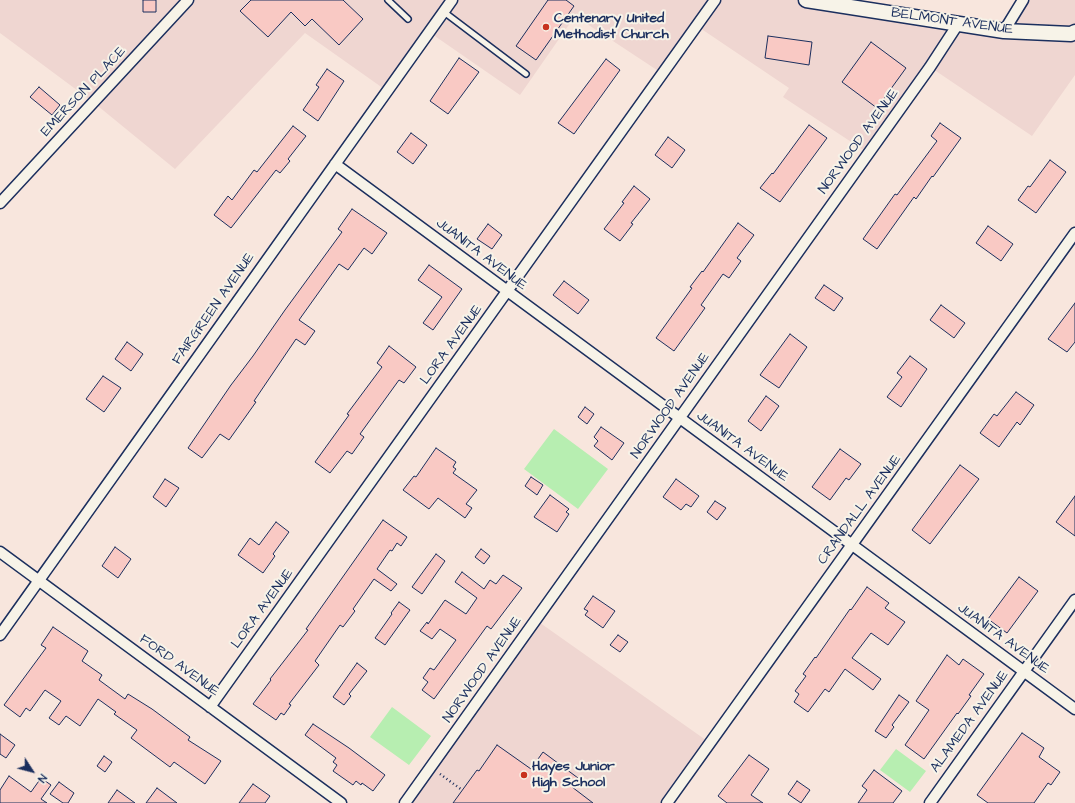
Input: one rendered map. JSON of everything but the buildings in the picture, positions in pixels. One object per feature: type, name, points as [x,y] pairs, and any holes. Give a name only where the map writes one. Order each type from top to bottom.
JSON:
[{"type":"main road","name":"BELMONT AVENUE","points":[[806,0],[1004,31],[1074,34]]},
{"type":"street","name":"EMERSON PLACE","points":[[0,203],[188,0]]},
{"type":"street","name":"FAIRGREEN AVENUE","points":[[0,635],[452,0]]},
{"type":"street","name":"LORA AVENUE","points":[[210,707],[715,0]]},
{"type":"street","points":[[1004,31],[1023,0]]},
{"type":"street","name":"NORWOOD AVENUE","points":[[405,803],[939,55],[958,24]]},
{"type":"street","name":"JUANITA AVENUE","points":[[335,164],[1075,710]]},
{"type":"street","name":"CRANDALL AVENUE","points":[[667,803],[1075,233]]},
{"type":"street","name":"FORD AVENUE","points":[[0,552],[341,803]]},
{"type":"street","name":"ALAMEDA AVENUE","points":[[930,803],[1075,600]]},
{"type":"lane","points":[[388,0],[408,19]]},
{"type":"lane","points":[[444,12],[526,74]]},
{"type":"path","points":[[431,767],[462,790]]},
{"type":"shaded area","points":[[0,0],[806,0],[1004,31],[1023,0],[1075,0],[1075,75],[1032,136],[930,67],[868,153],[783,97],[789,88],[697,26],[663,74],[575,16],[520,95],[429,32],[387,91],[305,33],[175,169],[93,102],[0,33]]},
{"type":"shaded area","points":[[536,620],[710,743],[667,803],[405,803]]},
{"type":"green space","points":[[554,429],[608,469],[578,509],[524,469]]},
{"type":"green space","points":[[392,707],[431,736],[409,765],[370,737]]},
{"type":"green space","points":[[896,749],[926,771],[910,792],[880,770]]},
{"type":"place","name":"Centenary United Methodist Church","points":[[546,27]]},
{"type":"place","name":"Hayes Junior High School","points":[[524,775]]}]
